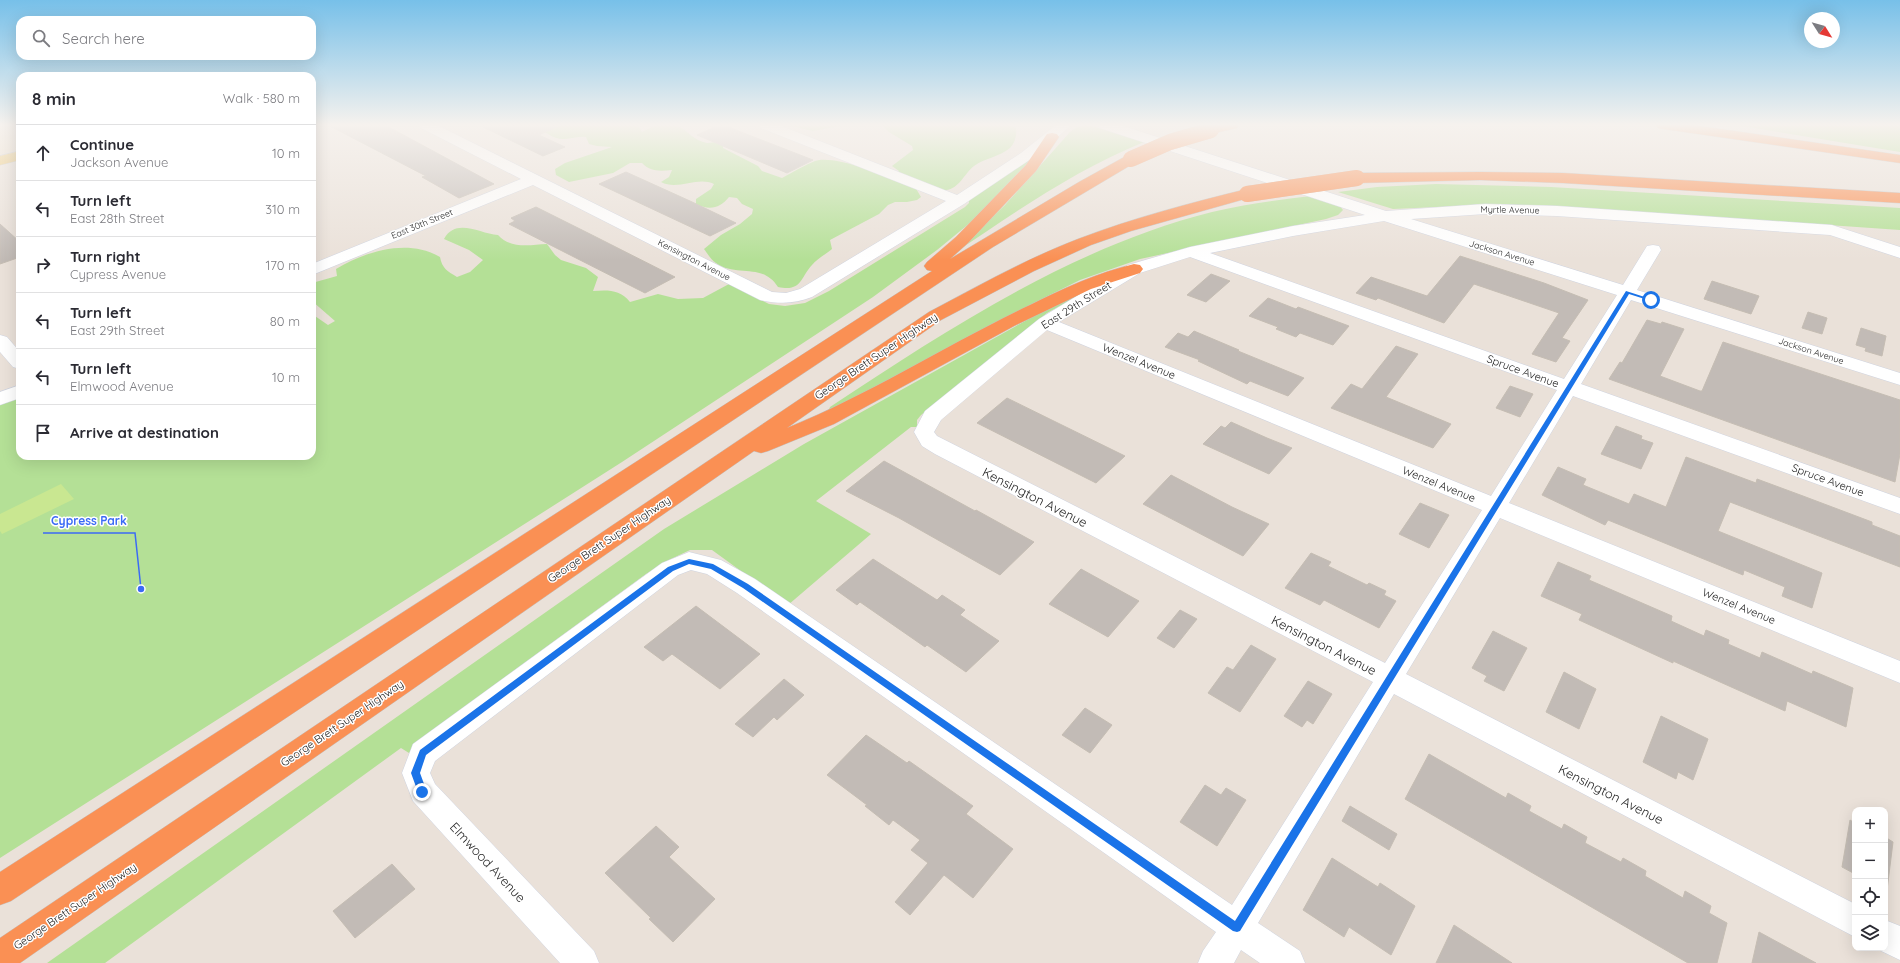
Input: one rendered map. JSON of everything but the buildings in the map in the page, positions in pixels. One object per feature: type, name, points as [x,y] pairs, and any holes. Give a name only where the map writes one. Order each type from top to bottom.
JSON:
[{"type":"highway","points":[[886,309],[962,240],[1029,170]]},
{"type":"highway","points":[[0,890],[987,243],[1111,170]]},
{"type":"highway","name":"George Brett Super Highway","points":[[0,957],[935,316],[1001,281],[1091,240],[1162,216],[1247,194],[1357,178],[1480,176],[1563,178],[1900,198]]},
{"type":"highway","points":[[723,462],[827,419],[1008,322],[1085,285],[1134,269]]},
{"type":"street","name":"Kensington Avenue","points":[[515,170],[766,296],[780,299],[792,298],[806,293],[958,201]]},
{"type":"street","points":[[880,170],[958,201],[1006,170]]},
{"type":"street","name":"Jackson Avenue","points":[[1243,170],[1900,379]]},
{"type":"street","name":"East 30th Street","points":[[316,268],[533,179]]},
{"type":"street","name":"Myrtle Avenue","points":[[1190,252],[1293,231],[1385,216],[1485,209],[1557,211],[1832,230],[1900,253]]},
{"type":"street","points":[[1215,963],[1389,678],[1570,388],[1653,250]]},
{"type":"street","name":"East 29th Street","points":[[924,432],[932,416],[1045,323],[1134,269],[1190,252]]},
{"type":"street","name":"Spruce Avenue","points":[[1190,252],[1900,506]]},
{"type":"street","name":"Wenzel Avenue","points":[[1045,323],[1900,672]]},
{"type":"street","points":[[0,341],[16,359]]},
{"type":"street","points":[[0,399],[16,393]]},
{"type":"street","name":"Kensington Avenue","points":[[924,432],[929,441],[943,449],[1389,678],[1852,919]]},
{"type":"street","name":"Elmwood Avenue","points":[[582,963],[422,792],[416,773],[423,753],[670,569],[689,561],[713,566],[746,586],[1237,927]]},
{"type":"street","points":[[1237,927],[1288,963]]},
{"type":"street","points":[[1888,938],[1900,944]]},
{"type":"green space","points":[[555,170],[618,170],[613,173],[569,182],[556,175]]},
{"type":"green space","points":[[655,170],[761,170],[782,178],[797,170],[870,170],[894,179],[899,171],[898,170],[969,170],[958,184],[951,189],[935,190],[915,187],[921,197],[917,200],[895,202],[888,205],[879,214],[830,240],[832,249],[814,263],[800,283],[792,288],[778,287],[772,279],[757,272],[732,270],[724,267],[714,262],[704,249],[721,235],[740,224],[752,214],[753,209],[742,204],[737,198],[729,197],[722,204],[710,208],[696,204],[696,199],[711,189],[714,184],[708,182],[694,182],[674,185],[667,184],[661,182],[669,177],[672,170]]},
{"type":"green space","points":[[1012,170],[1022,170],[976,218],[937,250],[873,297],[622,462],[0,858],[0,403],[16,397],[16,460],[316,460],[316,317],[328,325],[335,321],[316,304],[316,282],[337,276],[336,269],[360,257],[387,249],[414,248],[428,251],[440,257],[442,264],[446,269],[457,277],[470,272],[483,260],[469,250],[444,239],[449,232],[455,229],[469,228],[498,235],[514,244],[547,244],[555,255],[561,260],[586,268],[598,277],[593,291],[613,291],[622,295],[630,302],[658,294],[678,299],[703,298],[729,284],[769,304],[785,306],[805,303],[829,291],[965,207],[969,203],[969,199]]},
{"type":"green space","points":[[1036,170],[1086,170],[1022,208],[953,254],[1005,205]]},
{"type":"green space","points":[[1436,184],[1551,187],[1900,208],[1900,230],[1552,206],[1482,205],[1393,209],[1338,192],[1377,187]]},
{"type":"green space","points":[[1311,196],[1339,205],[1343,210],[1338,215],[1326,219],[1140,259],[1080,280],[996,322],[827,414],[830,407],[966,320],[1013,293],[1110,246],[1161,227],[1212,212],[1249,204]]},
{"type":"green space","points":[[1102,283],[1047,313],[921,415],[917,420],[917,427],[911,427],[816,501],[871,534],[788,605],[712,550],[690,550],[671,559],[646,574],[426,735],[409,753],[401,748],[105,963],[47,963],[664,529],[804,444],[1061,301]]},
{"type":"green space","points":[[61,484],[74,499],[2,534],[0,531],[0,514]]},
{"type":"place","name":"Cypress Park","points":[[141,589]]},
{"type":"route","points":[[422,792],[416,773],[423,753],[670,569],[689,561],[713,566],[746,586],[1237,927],[1628,292],[1651,300]]}]
